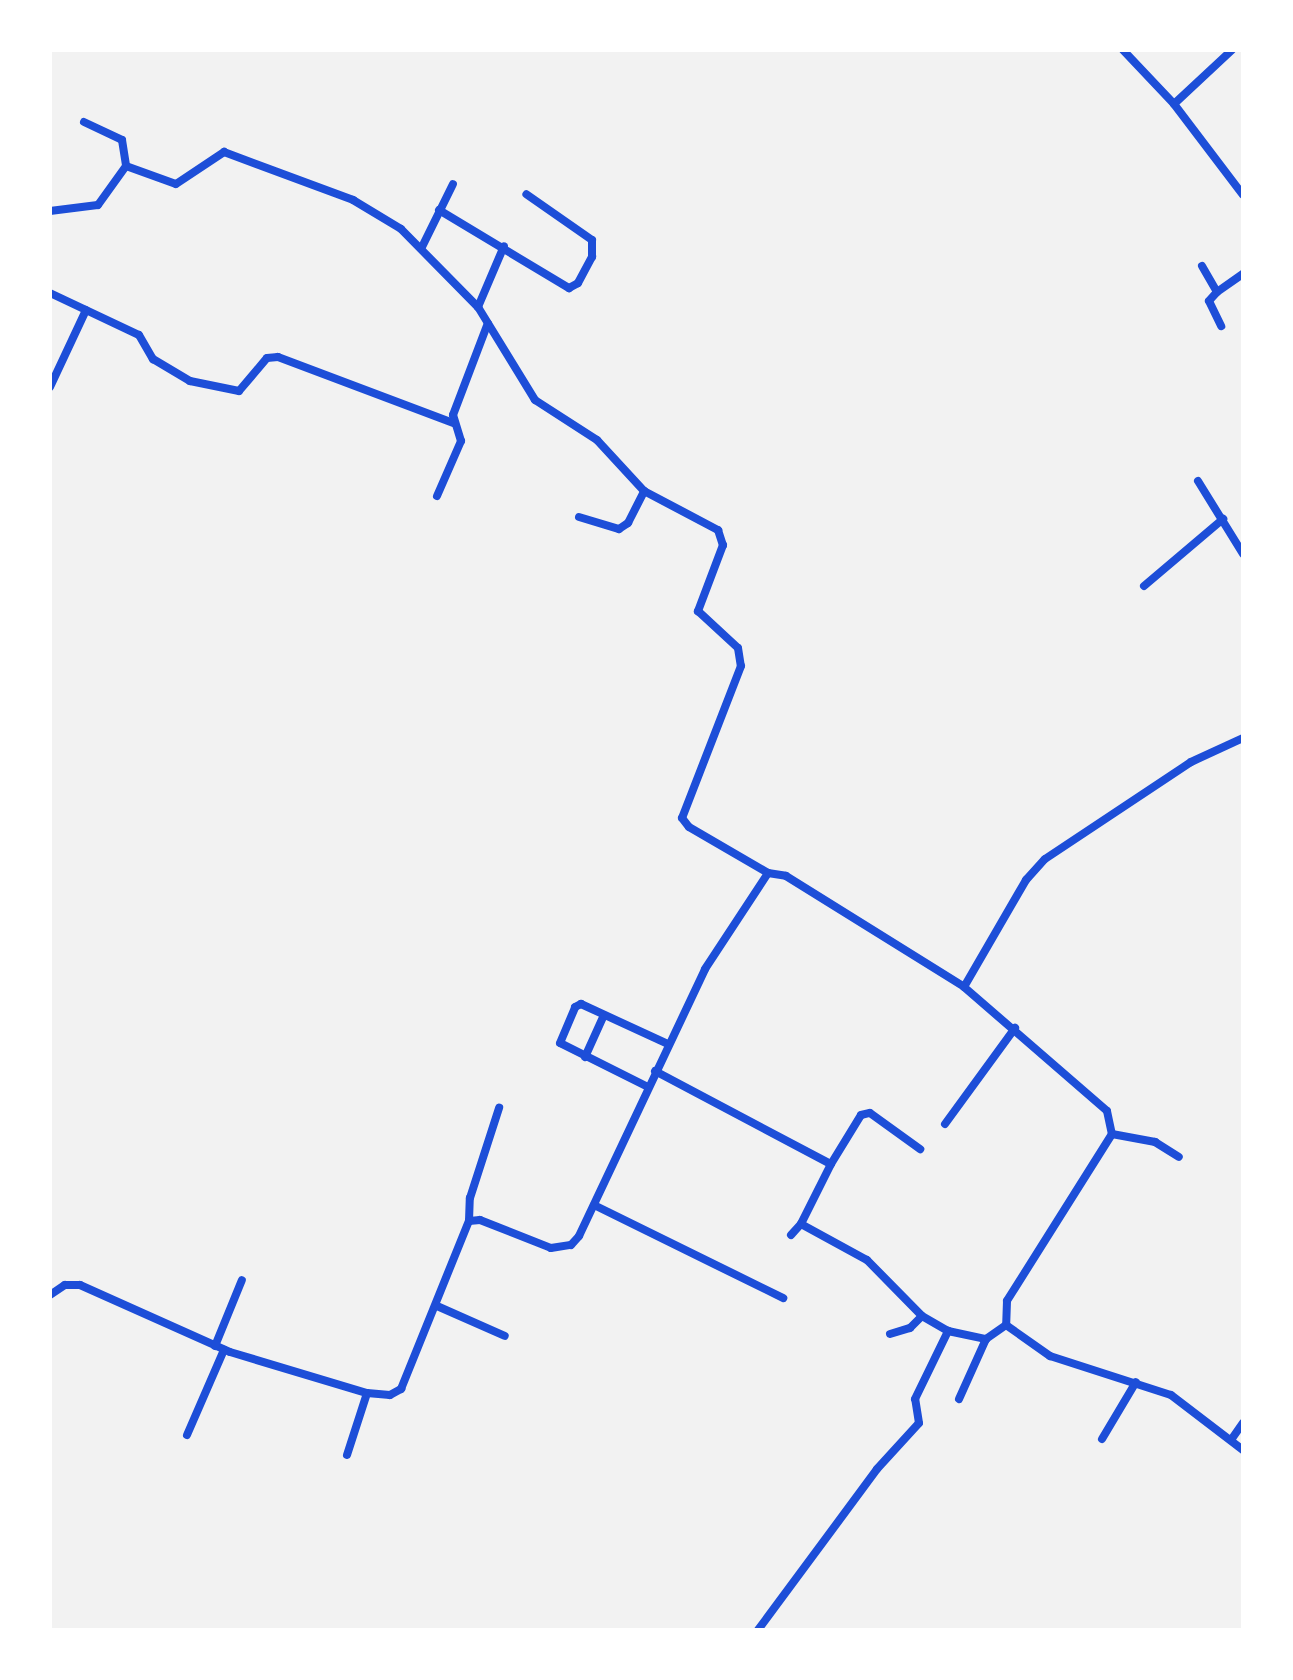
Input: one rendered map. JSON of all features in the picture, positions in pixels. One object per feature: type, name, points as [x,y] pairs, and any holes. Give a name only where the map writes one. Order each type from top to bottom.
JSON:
[{"type":"street","points":[[1123,50],[1174,104],[1243,195]]},
{"type":"street","points":[[1174,104],[1232,50]]},
{"type":"street","points":[[50,211],[98,205],[126,166],[122,140],[84,122]]},
{"type":"street","points":[[126,166],[176,184],[217,154],[231,153],[353,200],[422,247],[478,307],[535,400],[597,440],[644,491],[718,530],[723,538],[698,611],[742,656],[682,818],[689,827],[768,873],[786,876],[964,987],[1015,1028],[1107,1111],[1112,1134],[1007,1301],[1006,1325]]},
{"type":"street","points":[[422,247],[453,184]]},
{"type":"street","points":[[439,210],[504,246],[569,288],[578,283],[592,257],[592,240],[526,194]]},
{"type":"street","points":[[478,307],[504,246]]},
{"type":"street","points":[[1202,266],[1217,292]]},
{"type":"street","points":[[1221,326],[1209,301],[1243,274]]},
{"type":"street","points":[[50,293],[139,335],[153,359],[190,381],[239,391],[262,361],[278,357],[454,423]]},
{"type":"street","points":[[50,387],[86,310]]},
{"type":"street","points":[[437,496],[461,441],[454,423],[469,365],[488,323]]},
{"type":"street","points":[[1198,481],[1242,551]]},
{"type":"street","points":[[579,517],[619,529],[628,523],[644,491]]},
{"type":"street","points":[[1144,586],[1223,519]]},
{"type":"street","points":[[964,987],[1026,880],[1045,859],[1191,762],[1243,738]]},
{"type":"street","points":[[469,1221],[480,1220],[561,1249],[579,1236],[712,957],[768,873]]},
{"type":"street","points":[[648,1087],[564,1047],[560,1039],[577,1005],[668,1044]]},
{"type":"street","points":[[585,1057],[604,1015]]},
{"type":"street","points":[[945,1124],[1015,1028]]},
{"type":"street","points":[[655,1071],[831,1164]]},
{"type":"street","points":[[50,1295],[65,1285],[80,1285],[220,1348],[367,1393],[390,1395],[401,1389],[437,1306],[469,1221],[470,1198],[499,1108]]},
{"type":"street","points":[[791,1235],[801,1224],[831,1164],[861,1115],[870,1113],[920,1149]]},
{"type":"street","points":[[1112,1134],[1155,1142],[1179,1157]]},
{"type":"street","points":[[594,1205],[783,1298]]},
{"type":"street","points":[[801,1224],[867,1260],[922,1316],[948,1331],[986,1339]]},
{"type":"street","points":[[187,1435],[242,1280]]},
{"type":"street","points":[[437,1306],[505,1336]]},
{"type":"street","points":[[890,1334],[910,1328],[922,1316]]},
{"type":"street","points":[[959,1399],[986,1339],[1006,1325]]},
{"type":"street","points":[[1006,1325],[1050,1356],[1171,1395],[1243,1450]]},
{"type":"street","points":[[758,1630],[877,1469],[919,1423],[915,1399],[948,1331]]},
{"type":"street","points":[[1102,1439],[1136,1382]]},
{"type":"street","points":[[347,1455],[367,1393]]},
{"type":"street","points":[[1231,1440],[1243,1423]]}]
